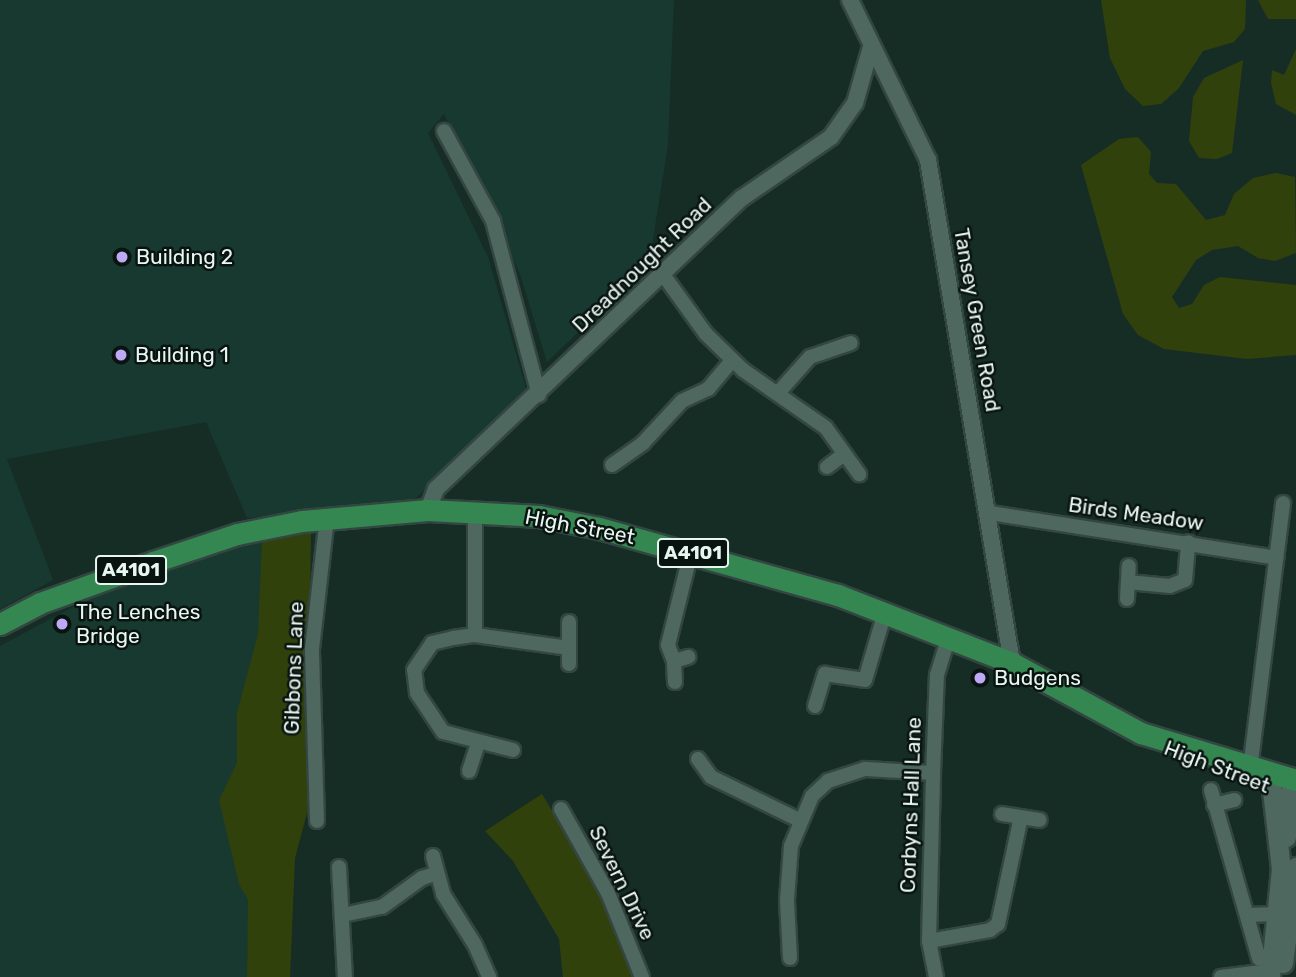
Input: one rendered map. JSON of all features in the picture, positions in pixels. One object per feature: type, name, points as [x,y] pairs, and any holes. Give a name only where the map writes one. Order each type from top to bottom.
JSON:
[{"type":"main road","name":"High Street","points":[[0,624],[40,603],[144,565],[266,528],[327,517],[428,510],[475,511],[599,528],[691,552],[885,612],[1012,663],[1141,733],[1169,754],[1290,788]]},
{"type":"main road","name":"High Street","points":[[1141,733],[1250,769],[1290,788]]},
{"type":"main road","points":[[1272,971],[1289,868],[1290,788]]},
{"type":"street","name":"Tansey Green Road","points":[[850,0],[928,160],[990,513],[1012,663]]},
{"type":"street","name":"Dreadnought Road","points":[[428,510],[436,489],[539,395],[742,198],[831,137],[855,103],[871,47]]},
{"type":"street","points":[[444,131],[493,221],[539,395]]},
{"type":"street","points":[[662,273],[706,334],[732,360],[826,428],[859,474]]},
{"type":"street","points":[[778,393],[810,357],[851,342]]},
{"type":"street","points":[[830,350],[836,365]]},
{"type":"street","points":[[612,465],[628,454],[682,401],[708,389],[732,360]]},
{"type":"street","points":[[628,454],[638,467]]},
{"type":"street","points":[[827,467],[844,454]]},
{"type":"street","points":[[1250,769],[1283,503]]},
{"type":"street","points":[[475,511],[475,635]]},
{"type":"street","name":"Birds Meadow","points":[[990,513],[1188,542],[1276,558]]},
{"type":"street","name":"Gibbons Lane","points":[[317,821],[312,649],[327,517]]},
{"type":"street","points":[[1128,582],[1170,586],[1185,580],[1188,542]]},
{"type":"street","points":[[675,682],[681,659],[667,645],[691,552]]},
{"type":"street","points":[[1127,599],[1129,566]]},
{"type":"street","points":[[814,706],[825,674],[865,680],[885,612]]},
{"type":"street","points":[[569,622],[569,664]]},
{"type":"street","points":[[513,750],[443,732],[429,717],[417,693],[414,670],[432,643],[475,635],[569,648]]},
{"type":"street","name":"Corbyns Hall Lane","points":[[936,977],[929,941],[933,773],[937,675],[949,636]]},
{"type":"street","points":[[469,771],[478,743]]},
{"type":"street","points":[[698,759],[711,777],[799,820]]},
{"type":"street","points":[[790,958],[787,900],[791,846],[799,820],[813,796],[844,774],[865,769],[933,773]]},
{"type":"street","points":[[1210,790],[1247,915],[1272,971],[1221,977]]},
{"type":"street","points":[[1214,805],[1234,800]]},
{"type":"street","name":"Severn Drive","points":[[561,809],[608,893],[642,977]]},
{"type":"street","points":[[1002,814],[1040,820]]},
{"type":"street","points":[[929,941],[990,930],[998,924],[1021,817]]},
{"type":"street","points":[[433,856],[435,874],[489,977]]},
{"type":"street","points":[[338,867],[345,977]]},
{"type":"street","points":[[343,915],[382,907],[422,877],[435,874]]},
{"type":"street","points":[[1247,915],[1283,914]]},
{"type":"shaded area","points":[[0,0],[674,0],[668,145],[649,264],[547,362],[520,274],[444,114],[428,133],[488,257],[526,388],[415,499],[247,518],[206,422],[7,459],[53,580],[0,609]]},
{"type":"shaded area","points":[[262,538],[247,977],[0,977],[0,646],[112,586]]},
{"type":"green space","points":[[1101,0],[1246,0],[1245,29],[1234,42],[1203,51],[1179,88],[1161,104],[1143,106],[1125,89],[1110,58]]},
{"type":"green space","points":[[1258,0],[1296,0],[1296,19],[1268,19]]},
{"type":"green space","points":[[1296,49],[1296,115],[1276,104],[1271,83],[1272,70],[1284,75]]},
{"type":"green space","points":[[1243,60],[1232,153],[1217,159],[1199,158],[1189,141],[1193,97],[1204,78]]},
{"type":"green space","points":[[1138,137],[1151,152],[1149,174],[1157,183],[1176,184],[1206,220],[1225,215],[1234,194],[1253,178],[1276,173],[1295,177],[1296,253],[1275,261],[1258,258],[1238,246],[1212,250],[1196,260],[1172,297],[1179,308],[1192,304],[1204,285],[1220,277],[1296,285],[1296,355],[1247,359],[1164,349],[1138,335],[1123,314],[1081,165],[1119,139]]},
{"type":"green space","points":[[311,533],[307,813],[295,858],[290,977],[247,977],[248,900],[239,884],[219,800],[237,763],[237,713],[258,634],[262,538]]},
{"type":"green space","points":[[542,794],[604,895],[635,977],[563,977],[559,939],[513,861],[485,831]]},
{"type":"place","name":"Building 2","points":[[122,257]]},
{"type":"place","name":"Building 1","points":[[121,355]]},
{"type":"place","name":"The Lenches Bridge","points":[[62,624]]},
{"type":"place","name":"Budgens","points":[[980,678]]}]
